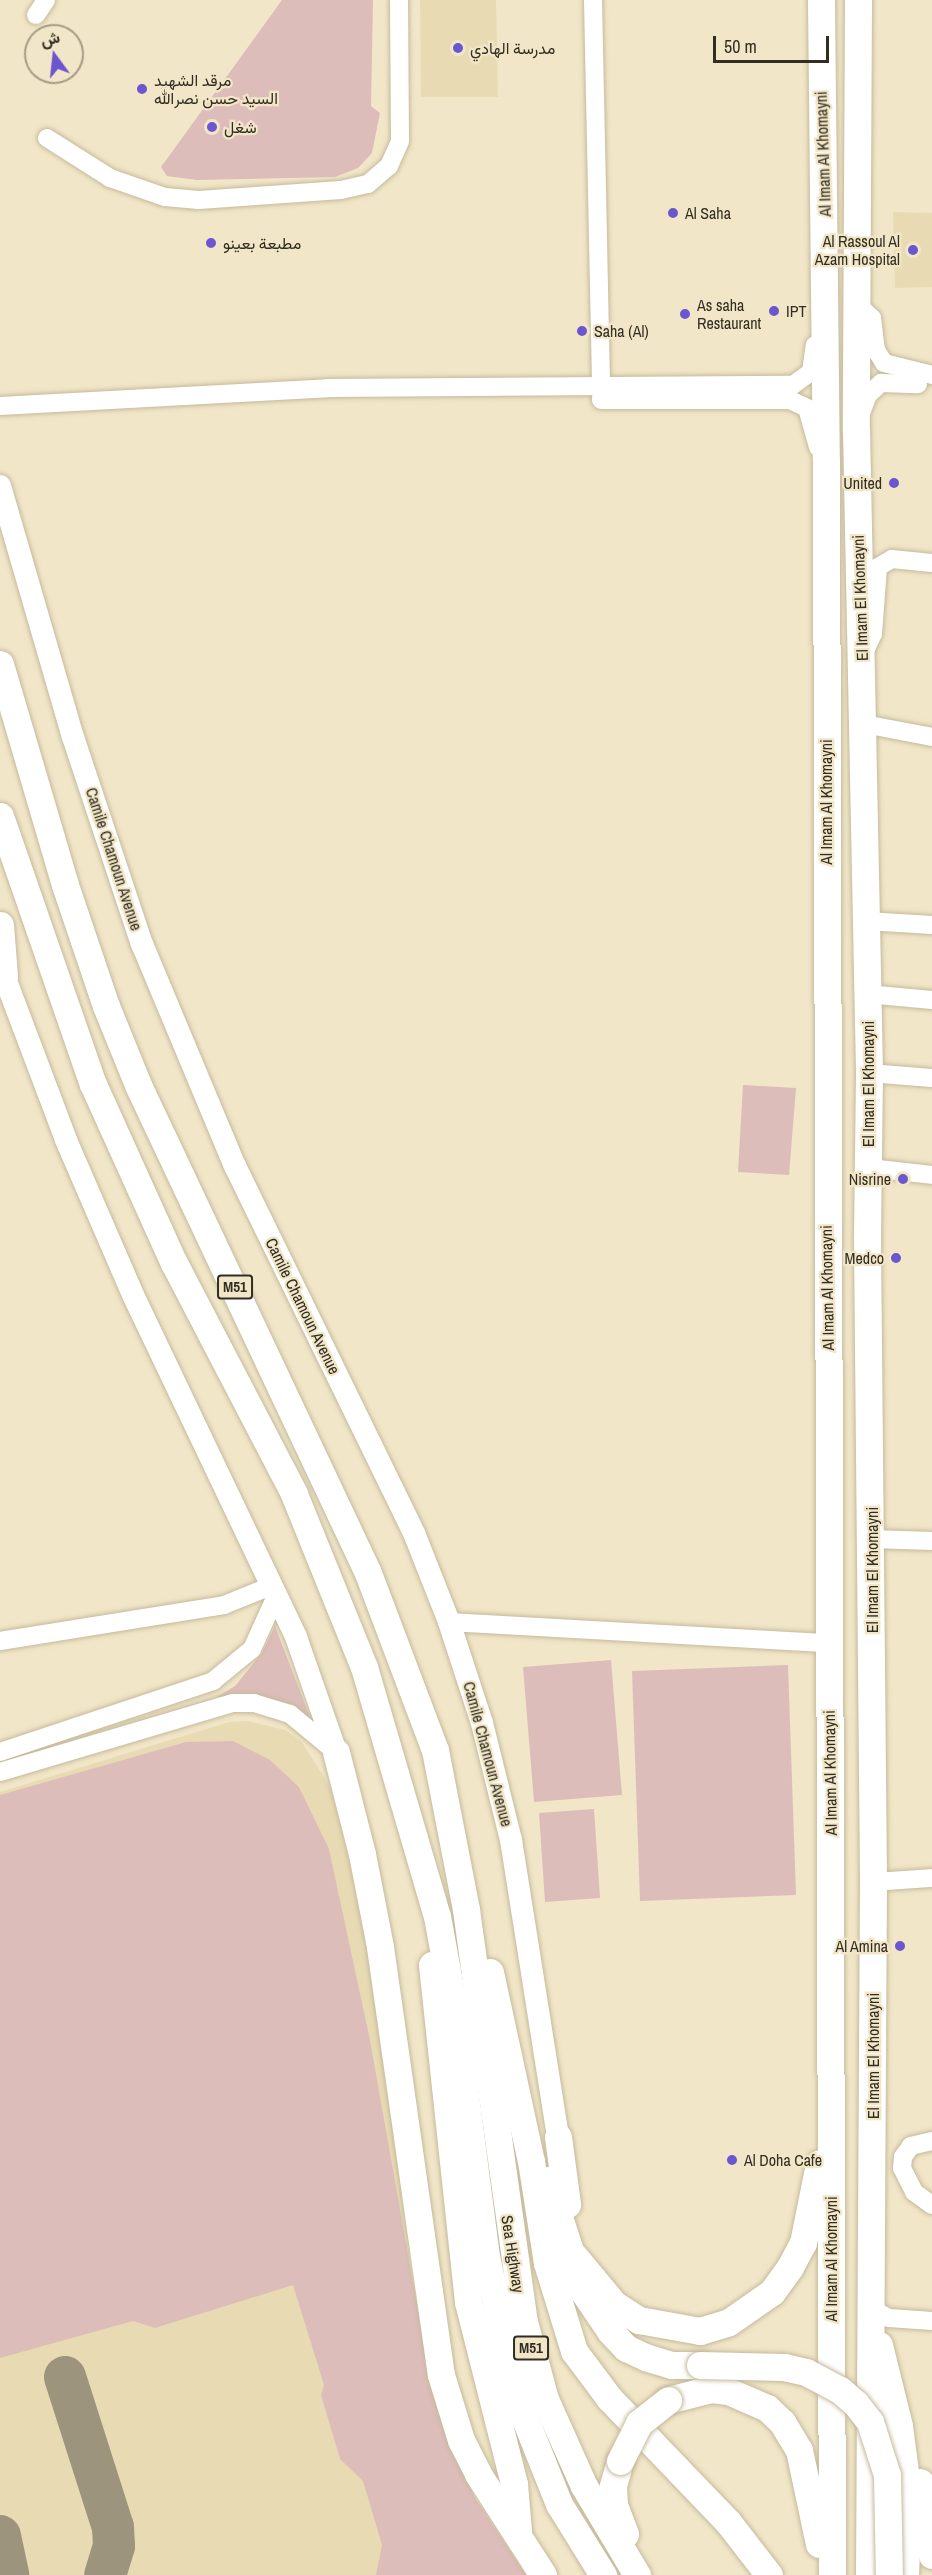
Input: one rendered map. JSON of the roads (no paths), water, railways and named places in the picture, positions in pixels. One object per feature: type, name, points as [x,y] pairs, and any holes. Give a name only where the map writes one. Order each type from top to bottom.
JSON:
[{"type":"highway","name":"Al Imam Al Khomayni","points":[[821,0],[826,461],[826,1185],[832,2575]]},
{"type":"highway","name":"El Imam El Khomayni","points":[[858,0],[856,429],[864,724],[869,1073],[867,1265],[872,1539],[873,1882],[870,2310]]},
{"type":"highway","name":"M51","points":[[0,664],[65,885],[106,1006],[138,1085],[369,1573],[408,1671],[435,1750],[466,1910]]},
{"type":"highway","name":"M51","points":[[0,816],[93,1084],[174,1263],[294,1494],[332,1581],[393,1756],[437,1916]]},
{"type":"highway","points":[[0,925],[2,971]]},
{"type":"highway","points":[[826,1185],[835,1201],[848,1207],[858,1202],[868,1176]]},
{"type":"highway","points":[[827,1265],[838,1243],[851,1239],[862,1250],[867,1265]]},
{"type":"highway","points":[[336,1752],[363,1854],[380,1947],[441,2375],[461,2440],[478,2474],[518,2532],[543,2575]]},
{"type":"highway","points":[[466,1910],[490,1973],[531,2161],[547,2263],[574,2351],[609,2398],[728,2522],[769,2575]]},
{"type":"highway","name":"Sea Highway","points":[[466,1910],[490,2099],[523,2318],[545,2399],[584,2486],[637,2575]]},
{"type":"highway","points":[[437,1916],[431,1980],[461,2254],[468,2302],[514,2484],[518,2532]]},
{"type":"highway","name":"Sea Highway","points":[[437,1916],[454,2010],[486,2256],[519,2404],[559,2504],[603,2575]]},
{"type":"highway","points":[[558,2137],[571,2249],[614,2304],[639,2320],[700,2331],[744,2315],[772,2292],[803,2243],[819,2161],[831,2135]]},
{"type":"highway","points":[[531,2161],[545,2176],[583,2291],[593,2311],[626,2348],[672,2365],[784,2367],[806,2372],[840,2390],[856,2404],[870,2422],[887,2475],[889,2575]]},
{"type":"highway","points":[[831,2257],[843,2270],[851,2272],[866,2267],[872,2257]]},
{"type":"highway","points":[[870,2310],[905,2398],[927,2501],[932,2555]]},
{"type":"highway","points":[[870,2310],[899,2426],[908,2494],[905,2564]]},
{"type":"highway","points":[[869,2575],[870,2310]]},
{"type":"highway","points":[[652,2575],[620,2527],[613,2486],[620,2461],[639,2423],[668,2400],[711,2389],[728,2391],[767,2408],[782,2422],[799,2450],[808,2482],[824,2575]]},
{"type":"highway","points":[[519,2404],[547,2502],[584,2575]]},
{"type":"main road","name":"Camile Chamoun Avenue","points":[[0,486],[73,737],[142,944],[235,1166],[414,1533],[449,1622],[482,1723],[512,1840],[558,2137]]},
{"type":"main road","points":[[2,971],[66,1140],[129,1287],[296,1637],[336,1752]]},
{"type":"street","points":[[47,138],[110,178],[165,197],[199,200],[341,190],[368,184],[389,166],[400,141],[399,0]]},
{"type":"street","points":[[593,0],[601,394]]},
{"type":"street","points":[[856,303],[872,318],[876,350],[891,374],[932,386]]},
{"type":"street","points":[[0,416],[331,398],[601,394],[798,383],[811,372],[825,306]]},
{"type":"street","points":[[856,429],[868,395],[891,374],[932,375]]},
{"type":"street","points":[[0,406],[328,388],[601,394],[799,402],[807,408],[826,461]]},
{"type":"street","points":[[861,658],[873,634],[878,567],[892,559],[932,563]]},
{"type":"street","points":[[864,724],[932,737]]},
{"type":"street","points":[[866,921],[932,925]]},
{"type":"street","points":[[867,994],[932,1000]]},
{"type":"street","points":[[869,1073],[932,1078]]},
{"type":"street","points":[[868,1176],[932,1174]]},
{"type":"street","points":[[872,1539],[932,1541]]},
{"type":"street","points":[[0,1641],[224,1605],[273,1591]]},
{"type":"street","points":[[0,1752],[213,1681],[252,1649],[273,1591]]},
{"type":"street","points":[[449,1622],[828,1643]]},
{"type":"street","points":[[0,1772],[233,1703],[254,1703],[290,1714],[336,1752]]},
{"type":"street","points":[[873,1882],[932,1878]]},
{"type":"street","points":[[932,2141],[911,2146],[903,2157],[902,2168],[915,2192],[932,2205]]},
{"type":"street","points":[[870,2310],[889,2318],[932,2321]]},
{"type":"place","name":"مدرسة الهادي","points":[[458,48]]},
{"type":"place","name":"مرقد الشهيد السيد حسن نصرالله","points":[[142,89]]},
{"type":"place","name":"شغل","points":[[212,127]]},
{"type":"place","name":"Al Saha","points":[[673,213]]},
{"type":"place","name":"مطبعة بعينو","points":[[211,243]]},
{"type":"place","name":"Al Rassoul Al Azam Hospital","points":[[913,250]]},
{"type":"place","name":"IPT","points":[[774,311]]},
{"type":"place","name":"As saha Restaurant","points":[[685,314]]},
{"type":"place","name":"Saha (Al)","points":[[582,331]]},
{"type":"place","name":"United","points":[[894,483]]},
{"type":"place","name":"Nisrine","points":[[903,1179]]},
{"type":"place","name":"Medco","points":[[896,1258]]},
{"type":"place","name":"Al Amina","points":[[900,1946]]},
{"type":"place","name":"Al Doha Cafe","points":[[732,2160]]}]
